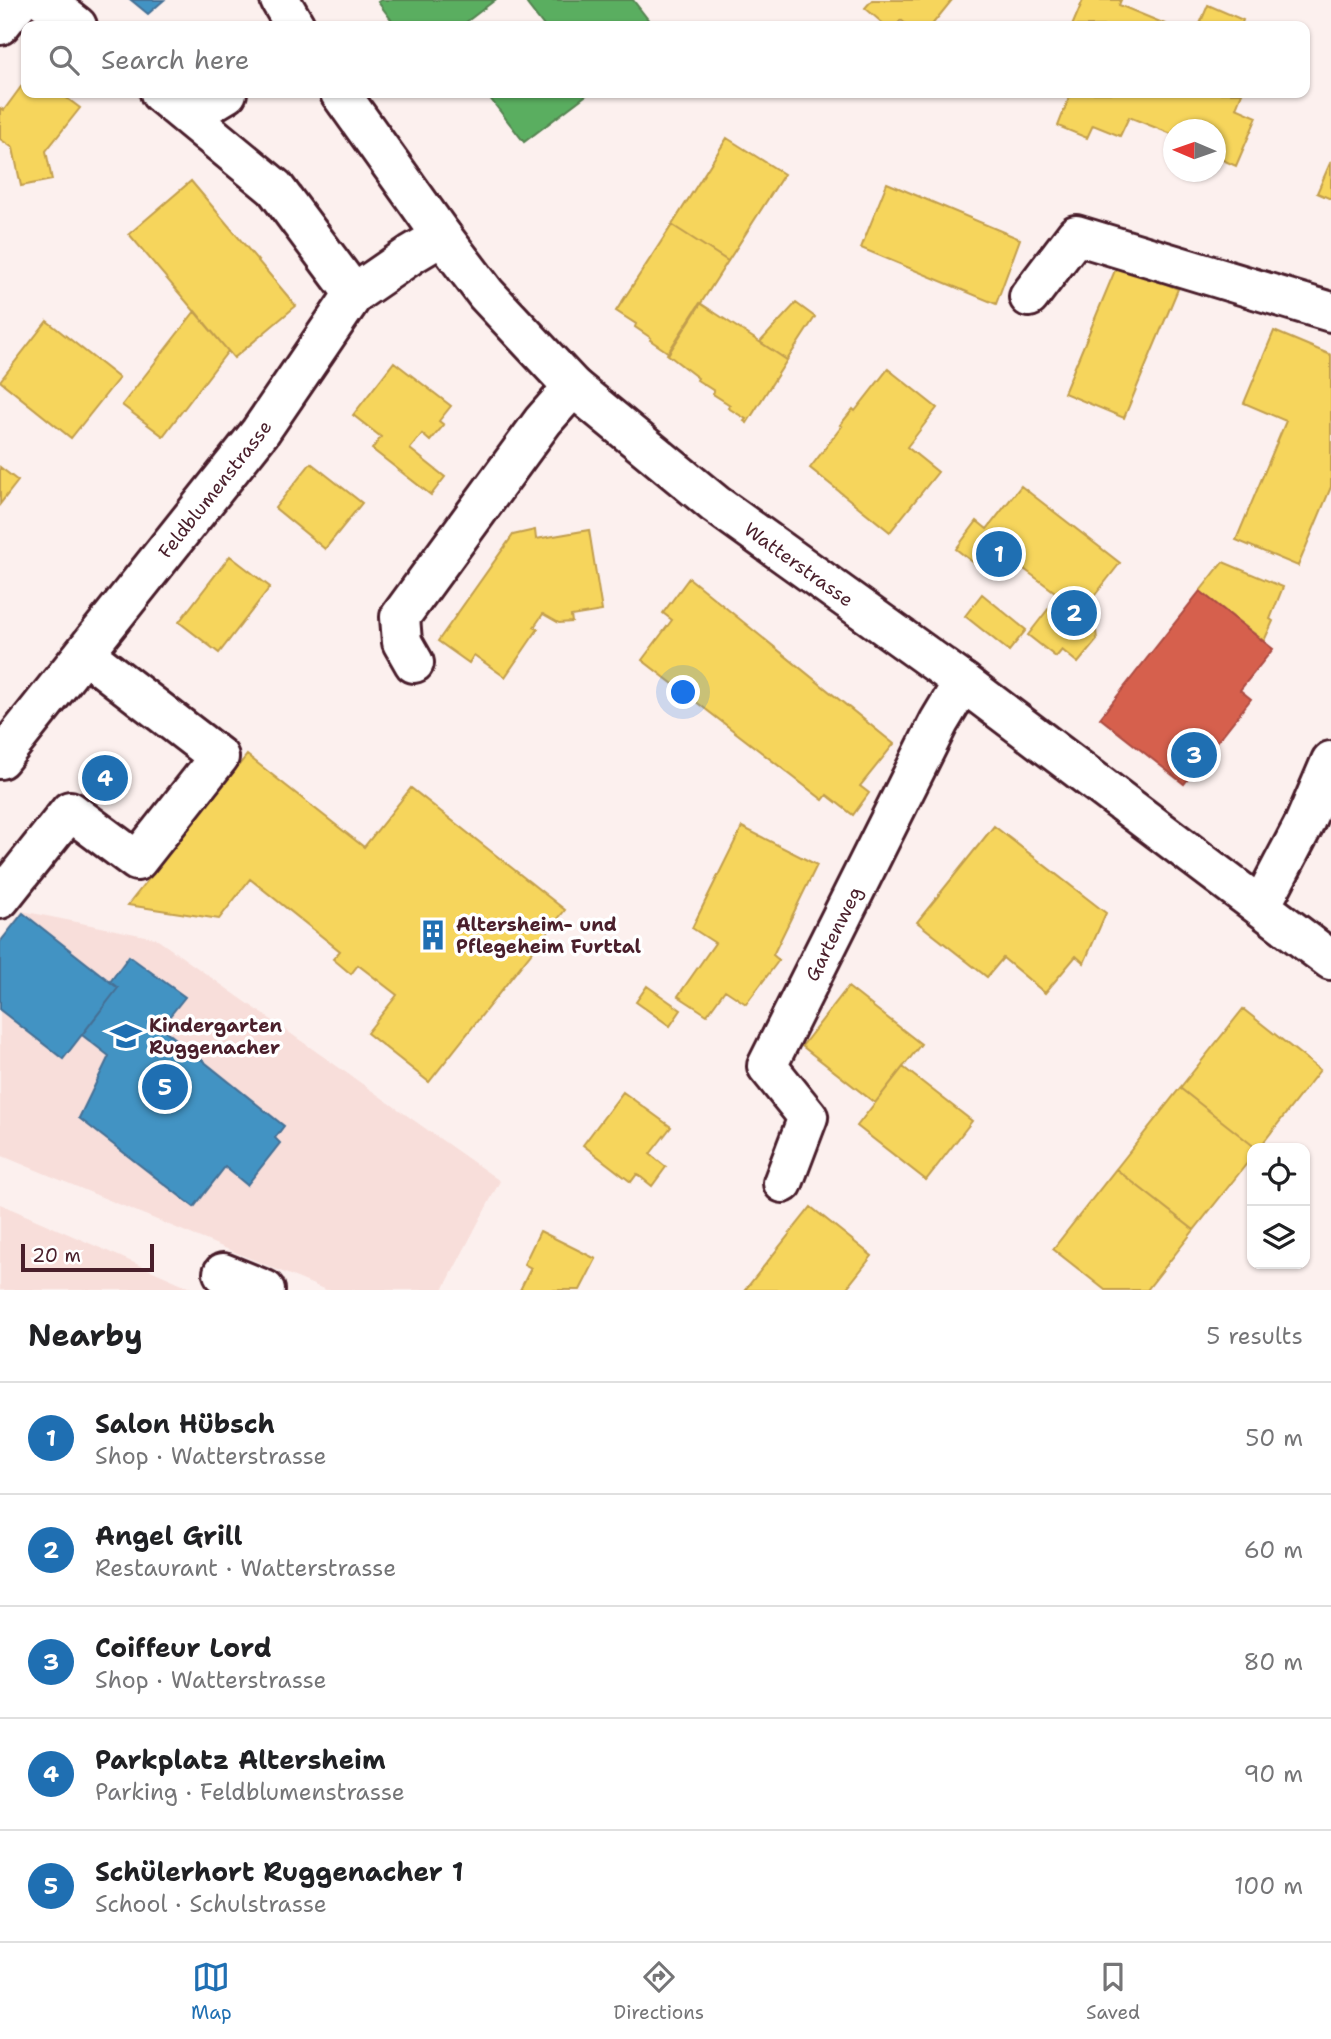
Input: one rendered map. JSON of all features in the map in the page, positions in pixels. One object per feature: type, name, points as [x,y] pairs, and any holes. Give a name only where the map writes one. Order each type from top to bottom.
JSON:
[{"type":"street","points":[[0,25],[20,0]]},
{"type":"street","points":[[44,0],[71,21]]},
{"type":"street","points":[[280,0],[292,21]]},
{"type":"street","points":[[174,104],[203,98]]},
{"type":"street","name":"Watterstrasse","points":[[344,98],[486,294],[573,387],[715,504],[963,682],[1331,960]]},
{"type":"street","points":[[174,104],[275,188],[354,294]]},
{"type":"street","points":[[1029,298],[1076,235],[1331,312]]},
{"type":"street","name":"Feldblumenstrasse","points":[[0,759],[260,432],[354,294],[442,236]]},
{"type":"street","points":[[414,663],[402,642],[400,617],[543,421],[573,387]]},
{"type":"street","points":[[0,899],[70,811],[137,861],[219,757],[85,654]]},
{"type":"street","name":"Gartenweg","points":[[783,1183],[808,1117],[767,1066],[933,734],[963,682]]},
{"type":"street","points":[[1261,906],[1304,824],[1331,761]]},
{"type":"street","points":[[223,1273],[265,1290]]},
{"type":"shaded area","points":[[22,911],[155,938],[500,1181],[443,1290],[326,1290],[0,1155],[0,940]]},
{"type":"shaded area","points":[[0,1204],[196,1290],[0,1290]]},
{"type":"building: Homes","points":[[872,0],[952,0],[935,21],[880,21],[865,8]]},
{"type":"building: Homes","points":[[1083,0],[1121,0],[1119,5],[1158,21],[1074,21]]},
{"type":"building: Homes","points":[[1208,5],[1243,20],[1243,21],[1201,21]]},
{"type":"building: Homes","points":[[21,87],[21,98],[67,98],[80,108],[46,151],[52,180],[21,186],[13,148],[0,139],[0,108],[4,110]]},
{"type":"building: Homes","points":[[1069,98],[1240,98],[1236,108],[1257,117],[1236,166],[1226,162],[1226,119],[1163,119],[1163,131],[1129,117],[1120,136],[1093,125],[1087,138],[1058,126]]},
{"type":"building: Homes","points":[[727,138],[784,174],[728,261],[672,225]]},
{"type":"building: Homes","points":[[1331,161],[1331,199],[1317,193]]},
{"type":"building: Homes","points":[[191,181],[296,306],[234,358],[129,234]]},
{"type":"building: Homes","points":[[887,183],[1020,239],[996,304],[861,248]]},
{"type":"building: Homes","points":[[672,225],[728,261],[669,353],[635,327],[636,324],[616,311]]},
{"type":"building: Homes","points":[[1118,263],[1178,289],[1124,418],[1064,393]]},
{"type":"building: Homes","points":[[700,303],[787,360],[747,423],[744,421],[746,419],[728,408],[730,405],[713,394],[714,391],[667,354]]},
{"type":"building: Homes","points":[[796,303],[815,317],[787,360],[760,342]]},
{"type":"building: Homes","points":[[195,311],[228,351],[163,436],[122,405]]},
{"type":"building: Homes","points":[[47,321],[119,378],[71,438],[0,381]]},
{"type":"building: Homes","points":[[1274,331],[1331,355],[1331,487],[1298,566],[1236,540],[1286,421],[1244,403]]},
{"type":"building: Homes","points":[[394,362],[451,406],[439,421],[444,425],[430,441],[422,434],[410,449],[445,477],[431,495],[372,449],[381,437],[353,415]]},
{"type":"building: Homes","points":[[888,369],[937,408],[907,447],[938,472],[890,532],[810,468],[842,426],[840,425],[853,409],[855,411]]},
{"type":"building: Homes","points":[[311,463],[362,503],[325,549],[275,508]]},
{"type":"building: Homes","points":[[0,467],[18,481],[0,504]]},
{"type":"building: Homes","points":[[1021,486],[1120,563],[1081,613],[1087,618],[1085,622],[1096,630],[1097,640],[1078,663],[1062,650],[1056,657],[1028,635],[1059,595],[1004,552],[988,574],[956,549],[977,521],[987,529]]},
{"type":"building: Homes","points":[[535,530],[536,539],[589,530],[602,611],[571,616],[572,622],[559,623],[543,614],[534,627],[538,629],[505,677],[474,655],[469,663],[438,641],[513,535]]},
{"type":"building: Homes","points":[[230,556],[270,587],[219,653],[179,622]]},
{"type":"building: Homes","points":[[1223,562],[1283,587],[1264,641],[1200,591]]},
{"type":"building: Homes","points":[[689,578],[894,744],[860,786],[869,793],[853,815],[827,795],[823,800],[642,660],[672,620],[663,613]]},
{"type":"building: Homes","points":[[982,594],[1026,630],[1009,651],[965,616]]},
{"type":"building: Homes","name":"Altersheim- und Pflegeheim Furttal","points":[[247,755],[364,847],[411,788],[565,910],[429,1082],[367,1033],[397,995],[358,965],[351,974],[333,959],[340,951],[250,879],[219,919],[128,905]]},
{"type":"building: Homes","points":[[994,826],[1106,913],[1084,963],[1076,956],[1045,993],[1003,958],[987,977],[917,922]]},
{"type":"building: Homes","points":[[742,827],[817,865],[773,955],[779,960],[746,1004],[725,990],[707,1015],[678,996],[715,943],[692,928]]},
{"type":"building: Homes","points":[[647,986],[681,1010],[670,1026],[636,1002]]},
{"type":"building: Homes","points":[[848,987],[921,1044],[875,1103],[802,1046]]},
{"type":"building: Homes","points":[[1243,1009],[1320,1070],[1263,1143],[1250,1143],[1180,1088]]},
{"type":"building: Homes","points":[[903,1067],[972,1121],[926,1180],[857,1126]]},
{"type":"building: Homes","points":[[1180,1088],[1250,1143],[1247,1143],[1247,1163],[1194,1230],[1116,1169]]},
{"type":"building: Homes","points":[[623,1092],[671,1127],[650,1154],[666,1167],[652,1186],[637,1174],[631,1182],[583,1145]]},
{"type":"building: Homes","points":[[1116,1169],[1194,1230],[1147,1290],[1105,1290],[1053,1249]]},
{"type":"building: Homes","points":[[811,1207],[872,1256],[845,1290],[745,1290]]},
{"type":"building: Homes","points":[[540,1231],[596,1259],[580,1290],[520,1290],[531,1268],[524,1264]]},
{"type":"building: Shops","points":[[1200,591],[1273,649],[1240,690],[1251,699],[1184,784],[1100,718]]},
{"type":"building: Schools","points":[[131,0],[164,0],[148,14]]},
{"type":"building: Schools","points":[[23,913],[118,988],[63,1059],[0,1010],[0,942]]},
{"type":"building: Schools","points":[[129,956],[185,997],[161,1027],[284,1126],[275,1138],[280,1143],[247,1185],[225,1167],[194,1207],[79,1118],[109,1056],[82,1035],[118,988],[110,982]]},
{"type":"building: Public","points":[[495,0],[468,21],[392,21],[378,2]]},
{"type":"building: Public","points":[[531,0],[633,0],[649,21],[540,21],[527,4]]},
{"type":"building: Public","points":[[490,98],[582,98],[524,142]]},
{"type":"place","name":"Salon Hübsch","points":[[999,554]]},
{"type":"place","name":"Angel Grill","points":[[1074,613]]},
{"type":"place","name":"Coiffeur Lord","points":[[1194,755]]},
{"type":"place","name":"Parkplatz Altersheim","points":[[105,778]]},
{"type":"place","name":"Altersheim- und Pflegeheim Furttal","points":[[433,935]]},
{"type":"place","name":"Kindergarten Ruggenacher","points":[[126,1036]]},
{"type":"place","name":"Schülerhort Ruggenacher 1","points":[[165,1087]]}]
